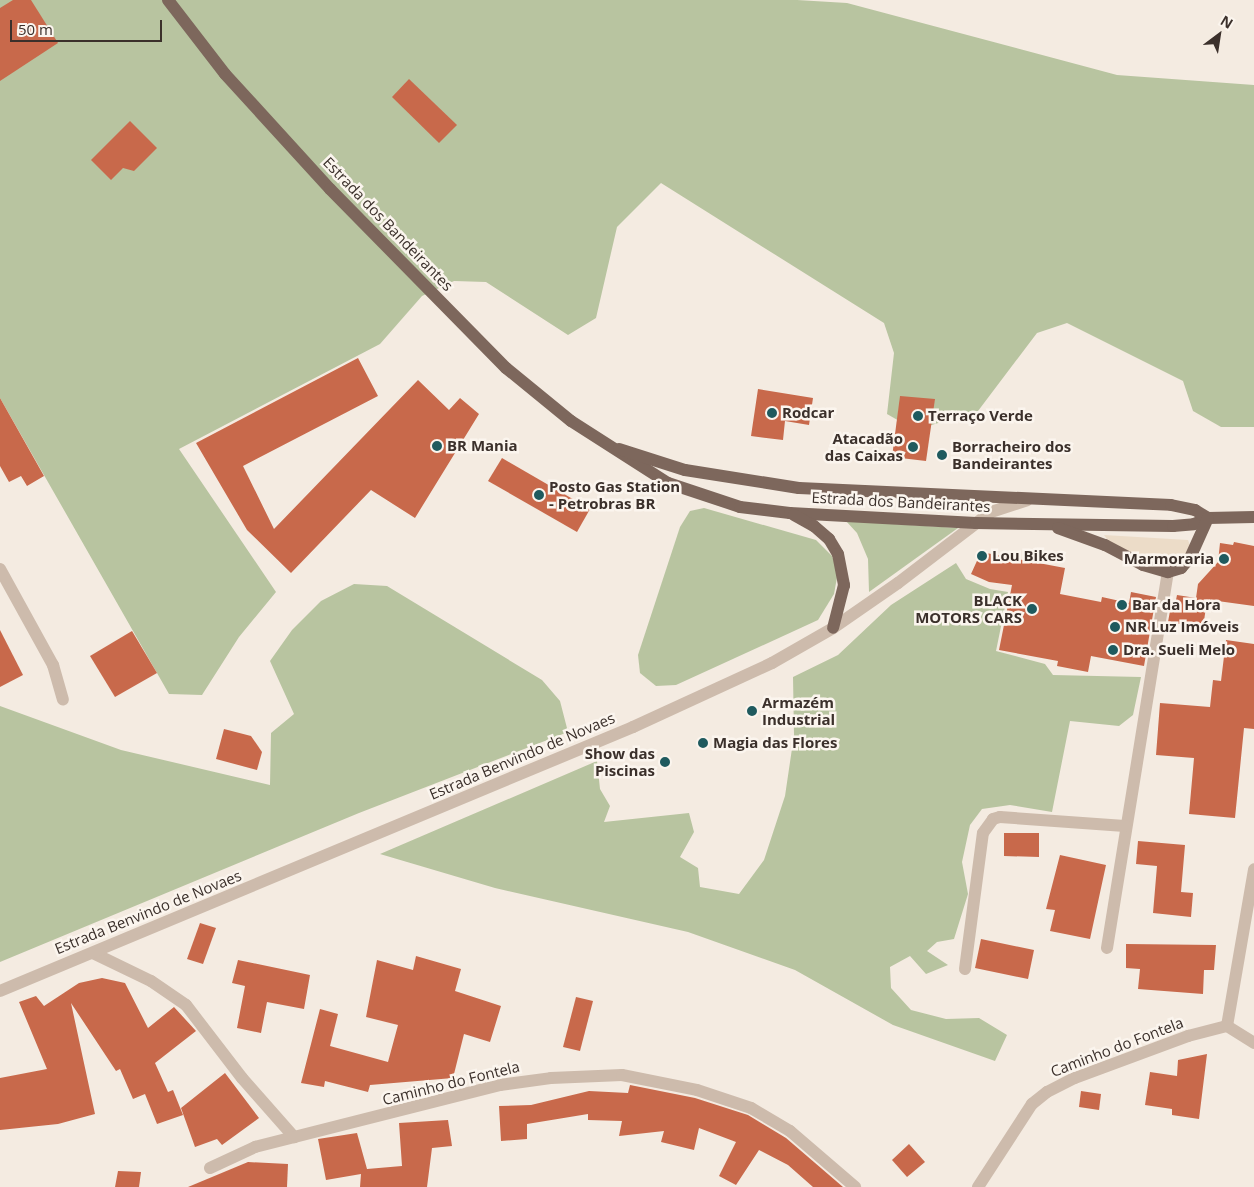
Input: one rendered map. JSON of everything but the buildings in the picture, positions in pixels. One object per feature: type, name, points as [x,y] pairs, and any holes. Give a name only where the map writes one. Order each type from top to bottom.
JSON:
[{"type":"main road","name":"Estrada dos Bandeirantes","points":[[168,0],[225,74],[330,189],[468,330],[532,391],[642,470],[701,496],[740,508],[790,513],[976,522],[1173,526],[1194,524],[1208,518],[1254,517]]},
{"type":"main road","name":"Estrada dos Bandeirantes","points":[[608,445],[685,470],[737,480],[799,488],[1028,500],[1171,505],[1196,510],[1208,518]]},
{"type":"main road","points":[[790,513],[814,526],[828,539],[838,554],[844,585],[833,628]]},
{"type":"main road","points":[[1046,524],[1105,545],[1143,565],[1168,572],[1181,568],[1190,558],[1208,518]]},
{"type":"street","name":"Estrada Benvindo de Novaes","points":[[0,990],[93,953],[633,727],[772,662],[833,628],[991,512],[1028,500]]},
{"type":"street","points":[[0,569],[53,665],[63,700]]},
{"type":"street","points":[[1107,948],[1125,826],[1168,572]]},
{"type":"street","points":[[964,969],[983,833],[993,819],[1000,817],[1125,826]]},
{"type":"street","points":[[1254,868],[1253,884],[1227,1026],[1254,1043]]},
{"type":"street","points":[[93,953],[151,981],[186,1005],[242,1078],[294,1137]]},
{"type":"street","name":"Caminho do Fontela","points":[[978,1187],[1032,1104],[1047,1092],[1075,1078],[1188,1036],[1227,1026]]},
{"type":"street","name":"Caminho do Fontela","points":[[210,1168],[255,1147],[500,1085],[551,1078],[622,1075],[697,1090],[751,1108],[790,1131],[855,1187]]},
{"type":"green space","points":[[0,0],[797,0],[847,3],[1117,75],[1254,85],[1254,427],[1221,427],[1193,411],[1183,381],[1067,323],[1037,333],[978,411],[915,430],[887,414],[894,353],[884,323],[661,183],[617,227],[596,318],[568,335],[486,282],[454,281],[422,296],[380,344],[179,449],[276,592],[239,637],[202,695],[169,694],[0,398]]},
{"type":"green space","points":[[704,508],[816,540],[832,556],[838,572],[834,594],[818,620],[676,685],[656,686],[640,673],[638,655],[680,527],[690,511]]},
{"type":"green space","points":[[846,521],[958,528],[869,592],[868,559],[857,533]]},
{"type":"green space","points":[[956,563],[966,579],[990,589],[1008,592],[996,651],[1045,664],[1053,675],[1141,677],[1133,715],[1119,726],[1070,721],[1052,812],[1010,805],[982,809],[970,825],[962,862],[968,894],[954,939],[937,942],[927,951],[948,965],[926,974],[910,956],[890,967],[891,988],[911,1010],[946,1019],[979,1018],[1007,1035],[995,1061],[893,1025],[795,970],[688,932],[495,888],[380,854],[597,761],[600,789],[610,806],[604,822],[689,813],[694,832],[680,857],[698,868],[700,887],[739,894],[764,860],[785,796],[794,735],[793,677],[838,655],[891,605]]},
{"type":"green space","points":[[354,584],[387,586],[542,680],[560,701],[568,732],[359,813],[0,962],[0,706],[121,750],[270,785],[271,733],[294,714],[270,661],[292,630],[321,601]]},
{"type":"shaded area","points":[[1104,535],[1188,540],[1191,548],[1185,559],[1164,569],[1109,542]]},
{"type":"place","name":"Rodcar","points":[[772,413]]},
{"type":"place","name":"Terraço Verde","points":[[918,416]]},
{"type":"place","name":"BR Mania","points":[[437,446]]},
{"type":"place","name":"Atacadão das Caixas","points":[[913,447]]},
{"type":"place","name":"Borracheiro dos Bandeirantes","points":[[942,455]]},
{"type":"place","name":"Posto Gas Station - Petrobras BR","points":[[539,495]]},
{"type":"place","name":"Lou Bikes","points":[[982,556]]},
{"type":"place","name":"Marmoraria","points":[[1224,559]]},
{"type":"place","name":"Bar da Hora","points":[[1122,605]]},
{"type":"place","name":"BLACK MOTORS CARS","points":[[1032,609]]},
{"type":"place","name":"NR Luz Imóveis","points":[[1115,627]]},
{"type":"place","name":"Dra. Sueli Melo","points":[[1113,650]]},
{"type":"place","name":"Armazém Industrial","points":[[752,711]]},
{"type":"place","name":"Magia das Flores","points":[[703,743]]},
{"type":"place","name":"Show das Piscinas","points":[[665,762]]}]
